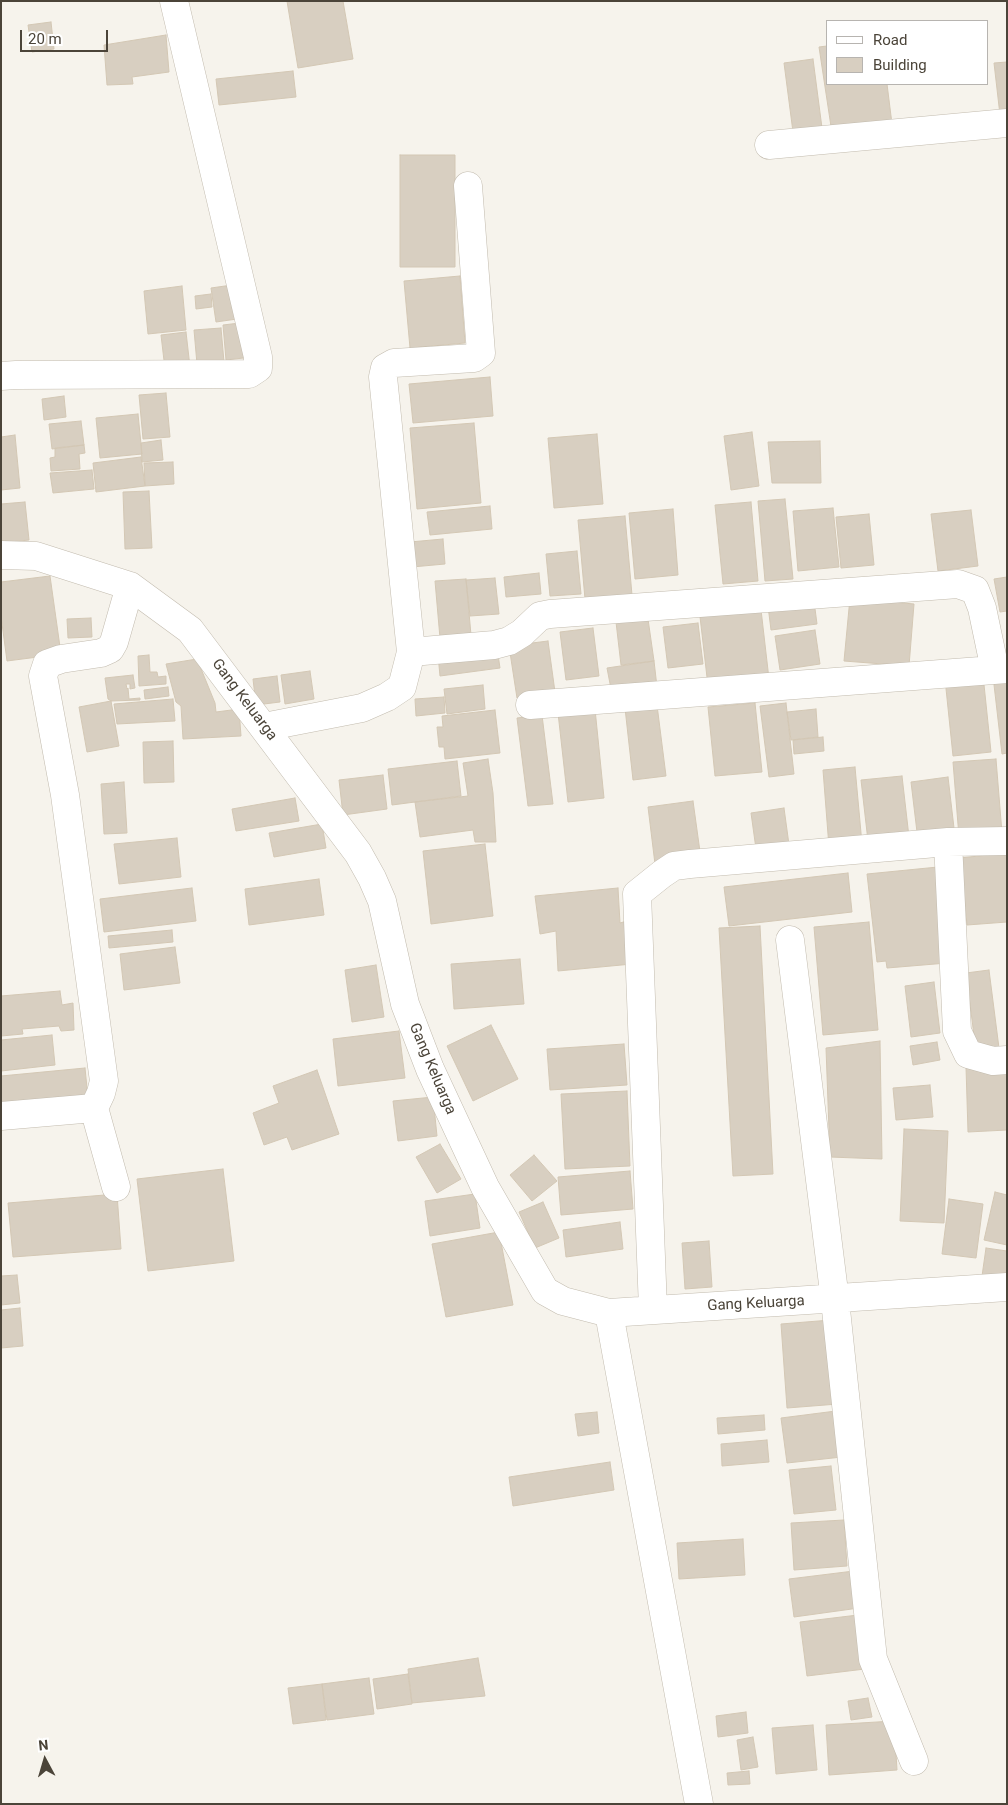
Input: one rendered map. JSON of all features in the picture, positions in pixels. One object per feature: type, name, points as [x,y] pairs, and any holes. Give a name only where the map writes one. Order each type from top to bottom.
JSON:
[{"type":"street","points":[[1,376],[249,374],[258,368],[258,357],[174,1]]},
{"type":"street","points":[[769,145],[1007,123]]},
{"type":"street","points":[[264,727],[362,708],[387,697],[402,687],[411,652],[383,377],[385,368],[394,363],[474,358],[481,353],[482,344],[468,186]]},
{"type":"street","name":"Gang Keluarga","points":[[1,555],[36,556],[139,593],[190,630],[358,853],[382,901],[405,1004],[430,1070],[485,1187],[545,1291],[563,1302],[610,1313],[653,1309],[835,1300],[1007,1287]]},
{"type":"street","points":[[411,652],[494,645],[522,633],[540,616],[550,614],[958,584],[975,590],[1001,670],[530,705]]},
{"type":"street","points":[[116,1187],[94,1108],[104,1081],[65,795],[43,676],[47,664],[61,659],[101,653],[110,649],[139,593]]},
{"type":"street","points":[[653,1309],[638,894],[674,866],[948,842],[1007,841]]},
{"type":"street","points":[[948,842],[957,1031],[968,1054],[993,1061],[1007,1060]]},
{"type":"street","points":[[790,940],[835,1300],[873,1659],[914,1761]]},
{"type":"street","points":[[1,1116],[94,1108]]},
{"type":"street","points":[[610,1313],[699,1804]]},
{"type":"building","points":[[287,1],[343,1],[353,59],[298,68]]},
{"type":"building","points":[[51,22],[54,49],[32,52],[28,25]]},
{"type":"building","points":[[166,35],[169,72],[132,77],[133,84],[107,85],[104,45]]},
{"type":"building","points":[[826,46],[826,85],[887,85],[892,124],[832,133],[819,47]]},
{"type":"building","points":[[813,59],[822,128],[793,132],[784,63]]},
{"type":"building","points":[[1007,62],[1007,114],[1000,115],[994,63]]},
{"type":"building","points":[[293,71],[296,97],[219,105],[216,79]]},
{"type":"building","points":[[400,155],[455,155],[455,267],[400,267]]},
{"type":"building","points":[[460,276],[465,343],[410,348],[404,281]]},
{"type":"building","points":[[239,284],[244,318],[216,322],[211,288]]},
{"type":"building","points":[[182,286],[186,330],[148,334],[144,291]]},
{"type":"building","points":[[211,294],[212,307],[196,309],[195,296]]},
{"type":"building","points":[[248,322],[252,357],[226,360],[223,325]]},
{"type":"building","points":[[221,328],[224,362],[197,364],[194,330]]},
{"type":"building","points":[[186,332],[190,367],[165,369],[161,335]]},
{"type":"building","points":[[490,377],[493,416],[413,423],[409,384]]},
{"type":"building","points":[[166,393],[170,437],[143,439],[139,395]]},
{"type":"building","points":[[64,396],[66,417],[44,420],[42,399]]},
{"type":"building","points":[[138,414],[142,454],[100,458],[96,418]]},
{"type":"building","points":[[81,421],[84,445],[52,449],[49,424]]},
{"type":"building","points":[[474,423],[481,503],[417,509],[410,428]]},
{"type":"building","points":[[752,432],[759,486],[731,490],[724,436]]},
{"type":"building","points":[[597,434],[603,504],[554,508],[548,438]]},
{"type":"building","points":[[15,435],[20,488],[1,490],[1,437]]},
{"type":"building","points":[[161,440],[163,460],[142,462],[141,443]]},
{"type":"building","points":[[820,441],[821,483],[772,483],[768,442]]},
{"type":"building","points":[[84,445],[85,453],[79,454],[80,469],[51,471],[50,458],[55,457],[55,448]]},
{"type":"building","points":[[141,457],[145,486],[96,492],[93,463]]},
{"type":"building","points":[[173,462],[174,484],[145,486],[144,463]]},
{"type":"building","points":[[92,470],[94,489],[53,493],[50,473]]},
{"type":"building","points":[[149,491],[152,548],[125,549],[123,492]]},
{"type":"building","points":[[785,499],[793,579],[765,581],[758,501]]},
{"type":"building","points":[[25,502],[29,540],[1,543],[1,504]]},
{"type":"building","points":[[751,502],[758,581],[723,584],[715,505]]},
{"type":"building","points":[[490,506],[492,529],[430,535],[427,512]]},
{"type":"building","points":[[833,508],[839,567],[798,571],[793,511]]},
{"type":"building","points":[[673,509],[678,575],[635,579],[629,513]]},
{"type":"building","points":[[971,510],[978,566],[938,571],[931,514]]},
{"type":"building","points":[[869,514],[874,565],[841,568],[836,517]]},
{"type":"building","points":[[625,516],[632,595],[585,599],[578,520]]},
{"type":"building","points":[[443,539],[445,564],[412,567],[410,542]]},
{"type":"building","points":[[577,551],[581,594],[550,596],[546,554]]},
{"type":"building","points":[[539,573],[541,594],[506,597],[504,577]]},
{"type":"building","points":[[50,576],[61,654],[7,661],[1,616],[1,582]]},
{"type":"building","points":[[1007,577],[1007,611],[1000,612],[994,579]]},
{"type":"building","points":[[495,578],[499,614],[470,616],[466,580]]},
{"type":"building","points":[[466,579],[471,635],[440,638],[435,581]]},
{"type":"building","points":[[850,598],[914,604],[909,666],[844,661]]},
{"type":"building","points":[[760,601],[769,679],[708,686],[699,608]]},
{"type":"building","points":[[814,601],[817,624],[771,630],[768,606]]},
{"type":"building","points":[[91,618],[92,637],[68,638],[67,619]]},
{"type":"building","points":[[648,619],[654,661],[621,665],[616,622]]},
{"type":"building","points":[[698,623],[703,664],[668,668],[663,627]]},
{"type":"building","points":[[593,628],[599,676],[566,680],[560,632]]},
{"type":"building","points":[[815,630],[820,664],[780,670],[775,636]]},
{"type":"building","points":[[548,641],[555,692],[517,698],[509,646]]},
{"type":"building","points":[[497,648],[500,668],[440,676],[438,655]]},
{"type":"building","points":[[149,655],[150,672],[157,672],[158,677],[166,676],[166,684],[139,686],[138,656]]},
{"type":"building","points":[[197,659],[215,703],[216,712],[239,709],[241,736],[183,739],[181,706],[176,702],[166,664]]},
{"type":"building","points":[[654,661],[657,687],[612,694],[607,668]]},
{"type":"building","points":[[310,671],[314,699],[285,704],[281,675]]},
{"type":"building","points":[[1007,674],[1007,753],[1002,754],[993,676]]},
{"type":"building","points":[[133,675],[135,688],[130,689],[130,684],[126,684],[129,699],[140,698],[140,700],[111,701],[108,699],[105,678]]},
{"type":"building","points":[[983,675],[991,752],[953,756],[945,679]]},
{"type":"building","points":[[277,676],[280,702],[256,705],[253,679]]},
{"type":"building","points":[[483,685],[485,709],[447,714],[444,689]]},
{"type":"building","points":[[168,687],[169,696],[145,699],[144,690]]},
{"type":"building","points":[[444,697],[445,713],[416,716],[415,699]]},
{"type":"building","points":[[173,699],[175,721],[117,724],[114,704]]},
{"type":"building","points":[[111,701],[119,746],[87,752],[79,707]]},
{"type":"building","points":[[755,703],[762,772],[715,776],[708,707]]},
{"type":"building","points":[[786,703],[794,774],[769,777],[760,706]]},
{"type":"building","points":[[657,705],[666,776],[633,780],[625,708]]},
{"type":"building","points":[[595,709],[604,798],[568,802],[558,713]]},
{"type":"building","points":[[816,709],[818,737],[791,740],[787,712]]},
{"type":"building","points":[[495,710],[500,753],[445,759],[444,747],[439,747],[437,727],[443,727],[442,716]]},
{"type":"building","points":[[542,715],[553,804],[528,806],[517,718]]},
{"type":"building","points":[[823,737],[824,751],[794,754],[793,740]]},
{"type":"building","points":[[173,741],[174,782],[144,783],[143,742]]},
{"type":"building","points":[[488,759],[493,793],[496,842],[475,842],[473,830],[420,837],[415,802],[468,796],[463,763]]},
{"type":"building","points":[[996,759],[1002,833],[959,837],[953,762]]},
{"type":"building","points":[[457,761],[461,796],[392,805],[388,769]]},
{"type":"building","points":[[855,767],[862,844],[829,847],[823,770]]},
{"type":"building","points":[[383,775],[387,809],[343,815],[339,780]]},
{"type":"building","points":[[902,776],[909,837],[868,841],[861,780]]},
{"type":"building","points":[[948,777],[954,828],[917,832],[911,782]]},
{"type":"building","points":[[124,782],[127,833],[104,834],[101,784]]},
{"type":"building","points":[[295,798],[299,821],[236,831],[232,809]]},
{"type":"building","points":[[693,801],[701,859],[655,864],[648,807]]},
{"type":"building","points":[[784,808],[790,852],[757,856],[751,813]]},
{"type":"building","points":[[322,824],[326,848],[274,857],[269,833]]},
{"type":"building","points":[[177,838],[181,877],[119,884],[114,844]]},
{"type":"building","points":[[485,844],[493,916],[431,924],[423,851]]},
{"type":"building","points":[[1007,853],[1007,922],[967,925],[960,858]]},
{"type":"building","points":[[938,867],[947,963],[887,968],[886,961],[877,962],[867,874]]},
{"type":"building","points":[[848,873],[852,912],[729,926],[724,887]]},
{"type":"building","points":[[319,879],[324,915],[249,925],[245,889]]},
{"type":"building","points":[[192,888],[196,921],[104,932],[100,899]]},
{"type":"building","points":[[618,888],[620,923],[627,921],[632,964],[558,971],[556,931],[540,934],[535,896]]},
{"type":"building","points":[[869,922],[878,1030],[823,1035],[814,927]]},
{"type":"building","points":[[760,926],[773,1174],[733,1176],[719,928]]},
{"type":"building","points":[[172,930],[173,942],[109,948],[108,936]]},
{"type":"building","points":[[175,947],[180,983],[124,990],[120,954]]},
{"type":"building","points":[[520,959],[524,1004],[454,1009],[451,964]]},
{"type":"building","points":[[376,965],[384,1017],[352,1022],[345,970]]},
{"type":"building","points":[[989,970],[999,1048],[976,1051],[966,973]]},
{"type":"building","points":[[934,982],[940,1033],[911,1037],[905,986]]},
{"type":"building","points":[[60,991],[62,1005],[73,1003],[74,1030],[61,1031],[59,1026],[22,1029],[23,1034],[1,1036],[1,996]]},
{"type":"building","points":[[491,1025],[518,1079],[473,1101],[447,1046]]},
{"type":"building","points":[[399,1031],[405,1078],[338,1086],[333,1039]]},
{"type":"building","points":[[52,1035],[55,1065],[1,1071],[1,1040]]},
{"type":"building","points":[[880,1041],[882,1159],[830,1157],[826,1048]]},
{"type":"building","points":[[937,1042],[940,1060],[913,1065],[910,1046]]},
{"type":"building","points":[[624,1044],[627,1085],[550,1090],[547,1049]]},
{"type":"building","points":[[1007,1066],[1007,1130],[968,1132],[966,1067]]},
{"type":"building","points":[[85,1068],[88,1098],[1,1106],[1,1076]]},
{"type":"building","points":[[317,1070],[339,1134],[292,1150],[287,1137],[264,1145],[253,1113],[279,1103],[273,1086]]},
{"type":"building","points":[[930,1085],[933,1117],[896,1120],[893,1088]]},
{"type":"building","points":[[627,1091],[630,1166],[565,1169],[561,1094]]},
{"type":"building","points":[[433,1097],[437,1136],[398,1141],[393,1101]]},
{"type":"building","points":[[904,1129],[948,1131],[944,1223],[900,1221]]},
{"type":"building","points":[[440,1144],[461,1179],[437,1193],[416,1157]]},
{"type":"building","points":[[534,1155],[557,1181],[532,1201],[510,1175]]},
{"type":"building","points":[[223,1169],[234,1261],[148,1271],[137,1179]]},
{"type":"building","points":[[630,1171],[633,1209],[561,1215],[558,1177]]},
{"type":"building","points":[[995,1192],[1007,1195],[1007,1245],[984,1240]]},
{"type":"building","points":[[117,1194],[121,1249],[13,1257],[8,1203]]},
{"type":"building","points":[[475,1194],[480,1228],[430,1236],[425,1201]]},
{"type":"building","points":[[949,1199],[983,1204],[976,1258],[942,1254]]},
{"type":"building","points":[[543,1202],[559,1238],[535,1248],[519,1212]]},
{"type":"building","points":[[620,1222],[623,1249],[566,1257],[563,1230]]},
{"type":"building","points":[[499,1232],[513,1305],[446,1317],[432,1244]]},
{"type":"building","points":[[709,1241],[712,1287],[685,1289],[682,1243]]},
{"type":"building","points":[[986,1248],[1007,1251],[1007,1280],[982,1276]]},
{"type":"building","points":[[17,1275],[20,1303],[1,1305],[1,1276]]},
{"type":"building","points":[[20,1308],[23,1346],[1,1348],[1,1310]]},
{"type":"building","points":[[831,1320],[838,1404],[787,1408],[781,1324]]},
{"type":"building","points":[[836,1411],[842,1457],[787,1463],[781,1418]]},
{"type":"building","points":[[597,1412],[599,1433],[578,1436],[575,1414]]},
{"type":"building","points":[[764,1415],[765,1430],[718,1434],[717,1418]]},
{"type":"building","points":[[767,1440],[769,1462],[722,1466],[721,1444]]},
{"type":"building","points":[[610,1462],[614,1490],[513,1506],[509,1477]]},
{"type":"building","points":[[831,1466],[836,1510],[794,1514],[789,1470]]},
{"type":"building","points":[[844,1520],[847,1566],[794,1570],[791,1523]]},
{"type":"building","points":[[743,1539],[745,1575],[679,1579],[677,1543]]},
{"type":"building","points":[[854,1571],[859,1608],[794,1617],[789,1579]]},
{"type":"building","points":[[858,1615],[865,1669],[807,1676],[800,1622]]},
{"type":"building","points":[[478,1658],[485,1696],[412,1703],[408,1669]]},
{"type":"building","points":[[408,1674],[412,1704],[377,1709],[373,1679]]},
{"type":"building","points":[[369,1678],[374,1714],[327,1720],[322,1684]]},
{"type":"building","points":[[322,1684],[326,1720],[293,1724],[288,1688]]},
{"type":"building","points":[[868,1698],[872,1717],[851,1720],[848,1701]]},
{"type":"building","points":[[746,1712],[748,1733],[718,1737],[716,1716]]},
{"type":"building","points":[[894,1721],[897,1770],[829,1775],[826,1725]]},
{"type":"building","points":[[813,1725],[817,1770],[776,1774],[772,1728]]},
{"type":"building","points":[[753,1737],[758,1767],[741,1770],[737,1740]]},
{"type":"building","points":[[749,1771],[750,1784],[728,1785],[727,1773]]}]
